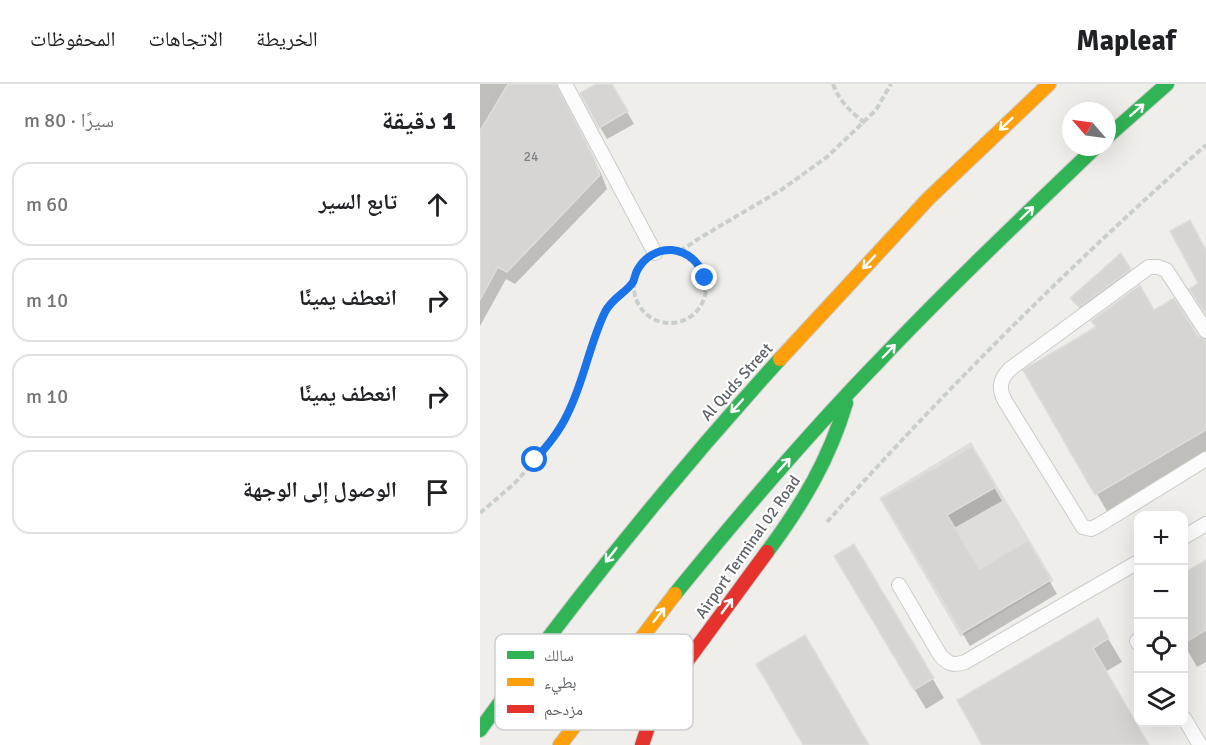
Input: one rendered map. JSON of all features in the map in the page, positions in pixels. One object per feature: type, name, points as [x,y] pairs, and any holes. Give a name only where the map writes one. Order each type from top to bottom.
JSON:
[{"type":"main road","name":"Al Quds Street","points":[[550,634],[621,542],[705,442],[809,326],[952,175],[1049,84]]},
{"type":"main road","points":[[1116,129],[1167,84]]},
{"type":"main road","points":[[644,634],[753,500],[849,393],[963,274],[1087,156]]},
{"type":"main road","name":"Airport Terminal 02 Road","points":[[693,653],[797,511],[813,485],[838,433],[849,393]]},
{"type":"main road","name":"Al Quds Street","points":[[480,730],[495,709]]},
{"type":"main road","points":[[560,745],[571,730]]},
{"type":"main road","name":"Airport Terminal 02 Road","points":[[642,745],[647,730]]},
{"type":"lane","points":[[565,84],[655,253]]},
{"type":"lane","points":[[1206,331],[1166,270],[1149,267],[1010,369],[1000,384],[1005,401],[1083,526],[1091,529],[1206,459]]},
{"type":"lane","points":[[1188,535],[1206,524]]},
{"type":"lane","points":[[899,585],[940,655],[946,662],[956,665],[1134,564]]},
{"type":"lane","points":[[1188,725],[1200,745]]},
{"type":"path","points":[[832,84],[848,109],[865,123]]},
{"type":"path","points":[[680,251],[781,190],[827,157],[865,123],[887,94],[891,84]]},
{"type":"path","points":[[822,528],[940,398],[1011,327],[1140,204],[1206,145]]},
{"type":"path","points":[[667,250],[680,251],[700,266],[705,278],[706,291],[702,303],[695,313],[684,320],[672,323],[653,319],[639,307],[634,296],[633,283],[636,270],[644,260],[655,253],[667,250]]},
{"type":"path","points":[[480,513],[514,484],[552,440],[567,416],[606,310],[615,297],[633,283]]},
{"type":"shaded area","points":[[971,442],[1054,581],[961,637],[879,498]]},
{"type":"building","points":[[508,84],[556,84],[594,158],[600,175],[507,272],[498,267],[480,300],[480,131]]},
{"type":"building","points":[[596,84],[612,84],[628,111],[599,128],[580,93]]},
{"type":"building","points":[[1190,220],[1206,250],[1206,315],[1189,289],[1198,283],[1170,231]]},
{"type":"building","points":[[1121,253],[1131,269],[1079,307],[1070,298]]},
{"type":"building","points":[[1140,285],[1154,310],[1174,298],[1198,336],[1206,340],[1206,430],[1095,495],[1023,370],[1096,327],[1091,321]]},
{"type":"building","points":[[972,446],[996,487],[947,515],[980,569],[1028,540],[1051,580],[962,633],[881,499]]},
{"type":"building","points":[[854,544],[934,678],[914,690],[834,556]]},
{"type":"building","points":[[1206,560],[1206,630],[1188,641],[1188,619],[1188,571]]},
{"type":"building","points":[[1098,618],[1109,638],[1093,648],[1134,719],[1134,727],[1139,727],[1149,745],[982,745],[957,700]]},
{"type":"building","points":[[805,635],[869,745],[803,745],[756,664]]},
{"type":"traffic: fast","points":[[1116,129],[1167,84]]},
{"type":"traffic: fast","points":[[675,594],[774,475],[852,389],[959,279],[1087,156]]},
{"type":"traffic: fast","points":[[551,634],[625,540],[780,359]]},
{"type":"traffic: fast","points":[[767,552],[792,517],[823,463],[846,403]]},
{"type":"traffic: fast","points":[[480,730],[495,710]]},
{"type":"traffic: slow","points":[[780,359],[928,199],[1049,84]]},
{"type":"traffic: slow","points":[[645,634],[675,594]]},
{"type":"traffic: slow","points":[[560,745],[571,730]]},
{"type":"traffic: jam","points":[[693,653],[767,552]]},
{"type":"traffic: jam","points":[[642,745],[647,730]]},
{"type":"route","points":[[535,460],[552,440],[567,416],[606,310],[615,297],[633,283],[636,270],[644,260],[655,253],[667,250],[680,251],[700,266],[705,278]]}]
